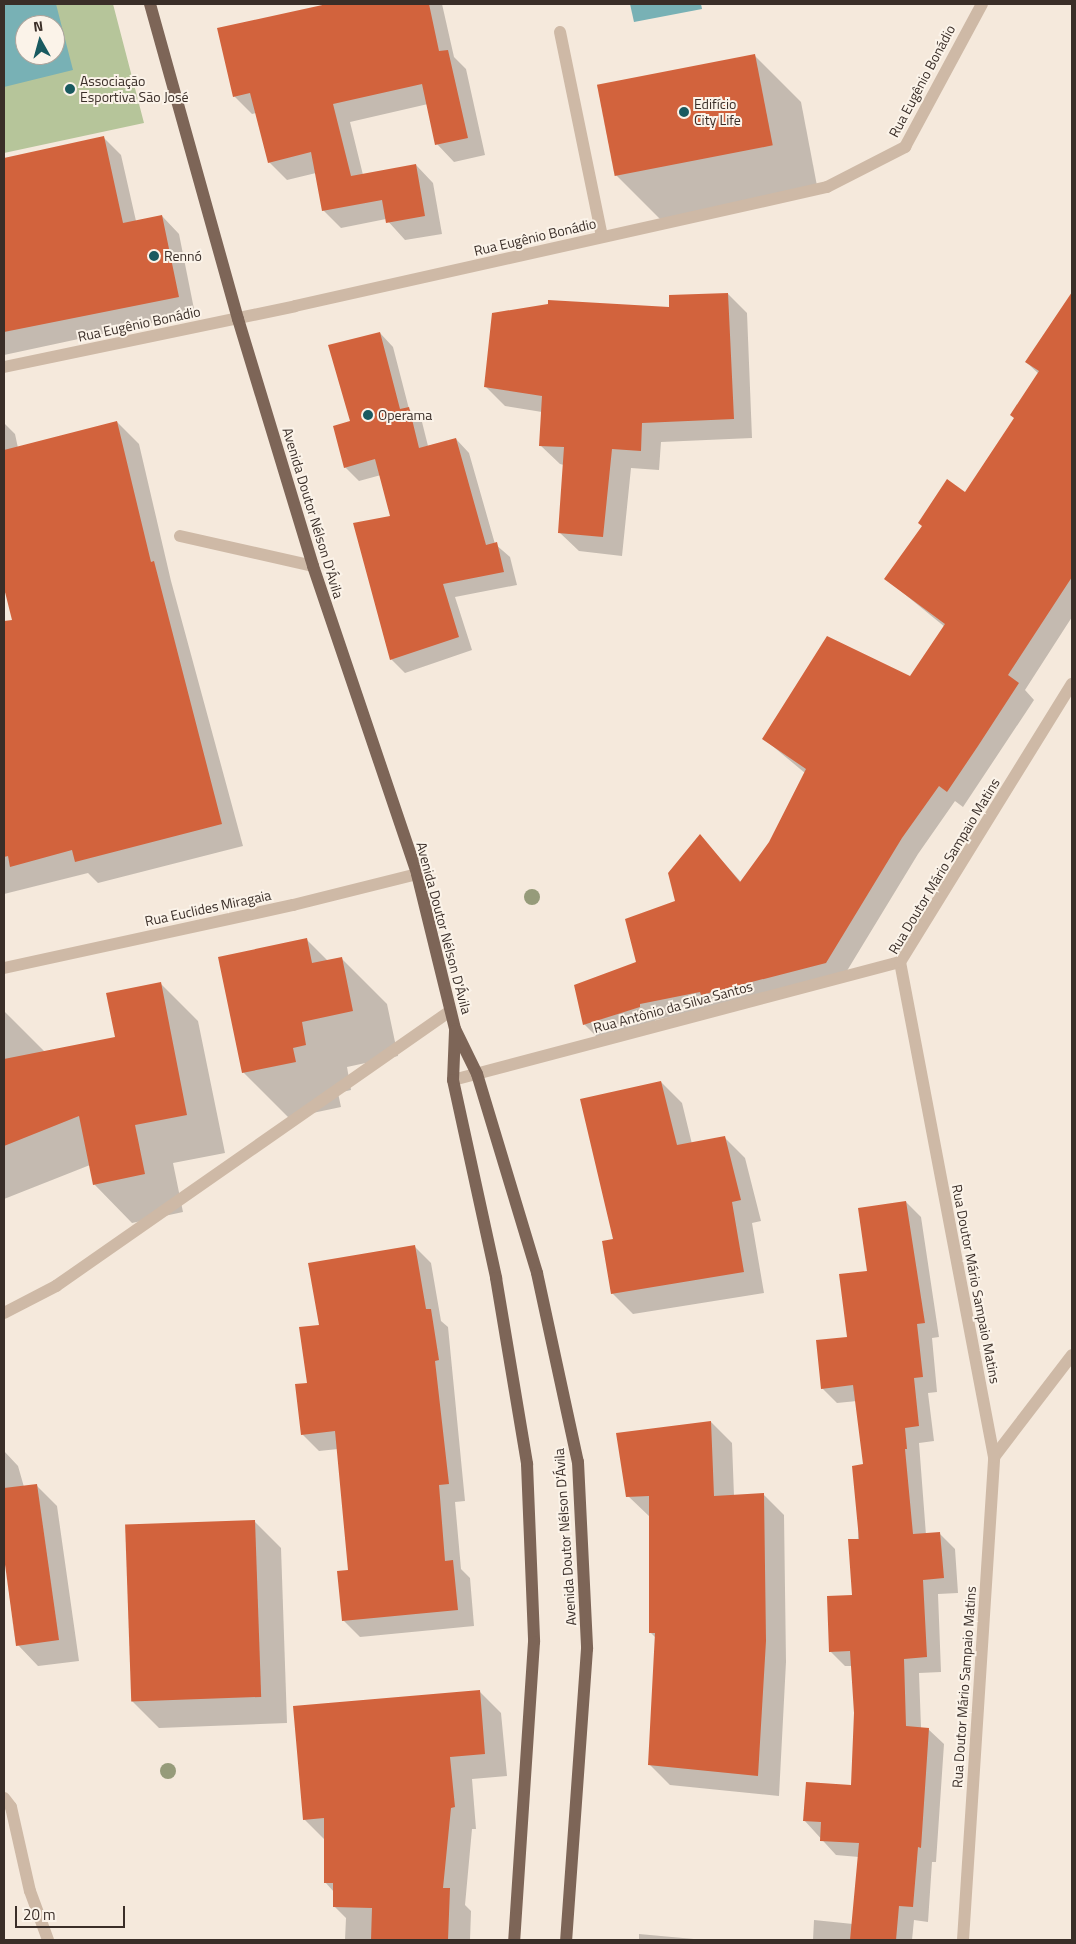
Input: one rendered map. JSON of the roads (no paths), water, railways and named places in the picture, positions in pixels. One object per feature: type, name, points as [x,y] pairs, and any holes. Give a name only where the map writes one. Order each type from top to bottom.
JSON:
[{"type":"main road","name":"Avenida Doutor Nélson D'Ávila","points":[[150,4],[238,319],[313,566],[417,874],[455,1029],[477,1074],[537,1274],[578,1462],[587,1649],[566,1940]]},
{"type":"main road","name":"Avenida Doutor Nélson D'Ávila","points":[[455,1029],[453,1080],[496,1278],[527,1464],[534,1642],[514,1940]]},
{"type":"street","name":"Rua Eugênio Bonádio","points":[[4,367],[238,319],[827,187],[905,147],[982,4]]},
{"type":"street","points":[[560,32],[602,237]]},
{"type":"street","points":[[180,536],[313,566]]},
{"type":"street","name":"Rua Doutor Mário Sampaio Matins","points":[[963,1940],[994,1457],[900,962],[1072,684]]},
{"type":"street","name":"Rua Euclides Miragaia","points":[[4,968],[293,905],[417,874]]},
{"type":"street","name":"Rua Antônio da Silva Santos","points":[[453,1080],[900,962]]},
{"type":"street","points":[[4,1313],[56,1286],[450,1011]]},
{"type":"street","points":[[994,1457],[1072,1355]]},
{"type":"street","points":[[4,1798],[11,1807],[30,1891],[48,1940]]},
{"type":"water","points":[[4,4],[56,4],[59,15],[15,15],[15,65],[65,65],[65,39],[73,70],[4,87]]},
{"type":"water","points":[[630,4],[701,4],[702,9],[634,22]]},
{"type":"place","name":"Associação Esportiva São José","points":[[70,89]]},
{"type":"place","name":"Edifício City Life","points":[[684,112]]},
{"type":"place","name":"Rennó","points":[[154,256]]},
{"type":"place","name":"Operama","points":[[368,415]]}]
